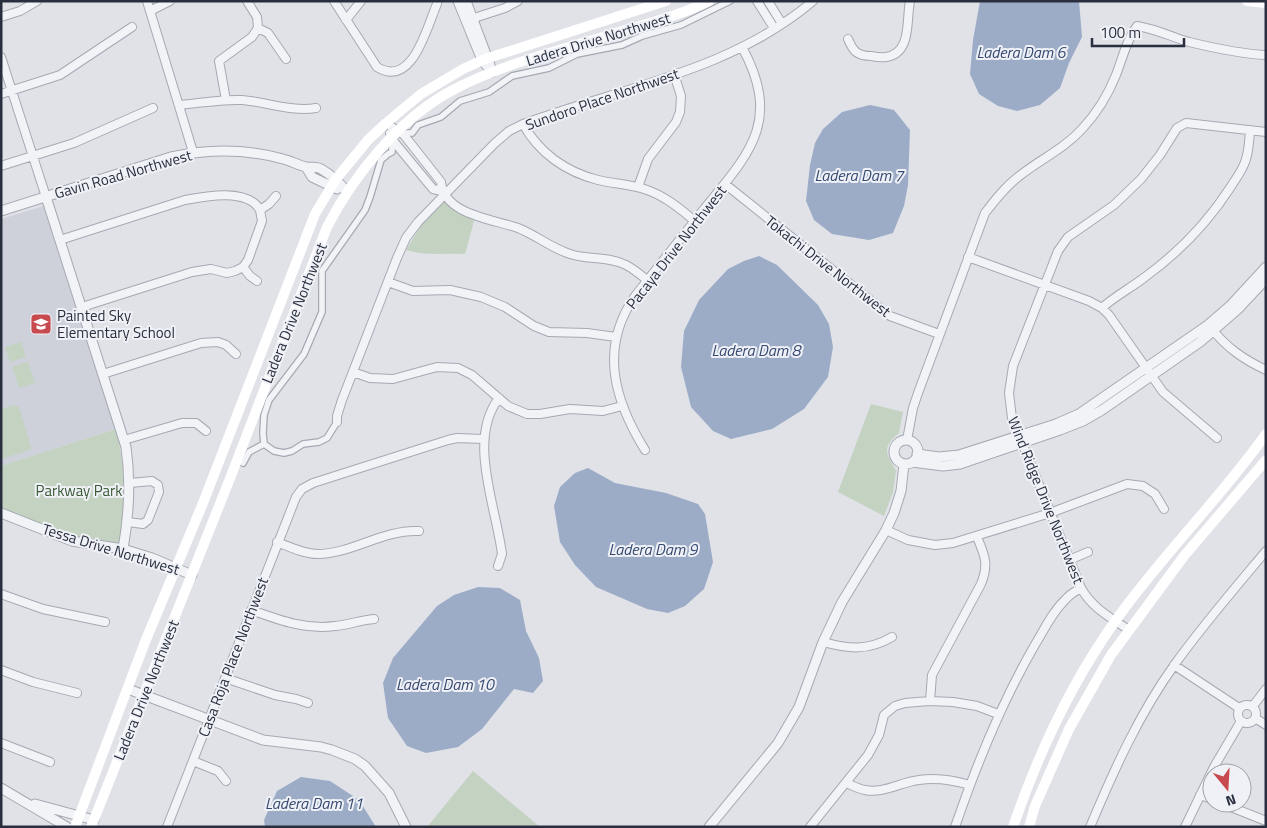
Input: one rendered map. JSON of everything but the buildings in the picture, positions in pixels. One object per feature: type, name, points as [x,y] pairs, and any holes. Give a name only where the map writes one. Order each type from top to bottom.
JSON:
[{"type":"main road","name":"Ladera Drive Northwest","points":[[75,827],[160,604],[176,568],[309,226],[333,183],[368,140],[386,123],[421,94],[463,69],[485,59],[666,1]]},
{"type":"main road","name":"Ladera Drive Northwest","points":[[93,823],[327,228],[347,192],[377,153],[398,137],[418,114],[450,92],[492,72],[681,13],[709,1]]},
{"type":"main road","points":[[1247,1],[1266,3]]},
{"type":"main road","points":[[1013,827],[1053,729],[1115,621],[1158,566],[1249,458],[1266,434]]},
{"type":"main road","points":[[1029,827],[1035,806],[1069,730],[1111,655],[1184,556],[1266,460]]},
{"type":"street","points":[[1,17],[20,11],[37,1]]},
{"type":"street","points":[[147,1],[194,152]]},
{"type":"street","points":[[150,11],[170,1]]},
{"type":"street","points":[[226,100],[218,61],[252,37],[258,28],[257,17],[247,1]]},
{"type":"street","points":[[334,1],[377,67],[390,71],[397,70],[411,62],[436,4]]},
{"type":"street","points":[[346,20],[361,1]]},
{"type":"street","points":[[458,1],[469,20],[492,72]]},
{"type":"street","points":[[466,1],[469,20]]},
{"type":"street","points":[[469,20],[505,8],[518,1]]},
{"type":"street","points":[[398,137],[412,133],[418,125],[441,117],[463,99],[489,92],[512,76],[549,68],[577,54],[622,45],[642,36],[680,25],[730,1]]},
{"type":"street","points":[[757,1],[774,28]]},
{"type":"street","points":[[768,1],[782,24]]},
{"type":"street","name":"Sundoro Place Northwest","points":[[338,422],[337,416],[401,248],[411,231],[443,193],[494,144],[523,124],[706,64],[742,47],[782,24],[812,1]]},
{"type":"street","points":[[848,39],[853,50],[860,55],[886,58],[898,53],[905,44],[910,1]]},
{"type":"street","points":[[907,440],[913,408],[985,213],[998,195],[1019,176],[1054,154],[1082,129],[1106,99],[1117,74],[1127,41],[1137,26],[1151,28],[1188,41],[1223,49],[1266,55]]},
{"type":"street","points":[[1,94],[60,75],[132,27]]},
{"type":"street","points":[[258,28],[268,33],[286,59]]},
{"type":"street","name":"Pacaya Drive Northwest","points":[[645,450],[622,406],[614,370],[616,337],[626,310],[725,184],[750,148],[758,123],[760,102],[754,70],[742,47]]},
{"type":"street","points":[[1,57],[124,440],[130,484],[128,522],[122,549]]},
{"type":"street","points":[[638,187],[648,158],[676,122],[680,112],[681,96],[674,74]]},
{"type":"street","points":[[180,105],[226,100],[264,103],[302,110],[316,108]]},
{"type":"street","points":[[1,166],[74,143],[153,108]]},
{"type":"street","points":[[386,123],[441,182],[443,193]]},
{"type":"street","name":"Wind Ridge Drive Northwest","points":[[1129,630],[1094,606],[1082,588],[1020,440],[1010,407],[1009,382],[1013,366],[1044,284],[1058,251],[1068,237],[1114,205],[1141,179],[1160,155],[1177,128],[1186,123],[1198,123],[1250,131]]},
{"type":"street","points":[[523,124],[538,147],[555,160],[597,180],[638,187],[655,193],[672,203],[695,221]]},
{"type":"street","points":[[1102,308],[1109,301],[1145,278],[1168,260],[1202,226],[1219,205],[1242,169],[1247,154],[1250,131],[1266,132]]},
{"type":"street","points":[[398,137],[433,189],[443,193],[455,205],[472,215],[518,228],[572,255],[621,262],[648,280]]},
{"type":"street","points":[[338,422],[327,438],[320,442],[303,444],[292,451],[284,453],[274,451],[264,444],[264,415],[269,400],[304,354],[322,312],[322,271],[365,210],[381,160],[392,152],[398,137]]},
{"type":"street","name":"Gavin Road Northwest","points":[[1,211],[172,157],[194,152],[253,153],[283,159],[306,167],[319,168],[333,183],[347,192]]},
{"type":"street","name":"Tokachi Drive Northwest","points":[[725,184],[890,316],[939,334]]},
{"type":"street","points":[[60,240],[202,196],[216,195],[248,198],[254,201],[260,210],[262,221],[248,260],[243,267],[227,272],[211,269],[192,272],[82,307]]},
{"type":"street","points":[[260,210],[276,196]]},
{"type":"street","points":[[968,257],[1089,301],[1102,308],[1109,315],[1163,392],[1217,438]]},
{"type":"street","points":[[243,267],[257,281]]},
{"type":"street","points":[[1211,328],[1266,267]]},
{"type":"street","points":[[918,454],[914,443],[907,440],[898,443],[894,450],[896,459],[908,463],[943,466],[960,464],[1079,414],[1149,373],[1239,308],[1266,279]]},
{"type":"street","points":[[388,282],[413,292],[450,290],[481,296],[506,307],[534,326],[550,332],[616,337]]},
{"type":"street","points":[[1211,328],[1224,343],[1244,360],[1266,370]]},
{"type":"street","points":[[103,374],[209,342],[226,345],[236,354]]},
{"type":"street","points":[[353,372],[370,378],[393,378],[437,367],[458,368],[472,374],[516,410],[534,415],[570,409],[603,411],[622,406]]},
{"type":"street","points":[[498,566],[502,554],[483,439],[488,418],[499,398]]},
{"type":"street","points":[[124,440],[182,422],[196,424],[206,431]]},
{"type":"street","name":"Casa Roja Place Northwest","points":[[167,827],[291,506],[302,489],[313,483],[448,440],[457,438],[483,439]]},
{"type":"street","points":[[918,454],[939,457],[959,455],[1020,440]]},
{"type":"street","points":[[243,463],[249,452],[264,444]]},
{"type":"street","points":[[709,827],[778,743],[799,707],[823,642],[842,602],[886,530],[902,491],[908,463],[918,454]]},
{"type":"street","points":[[128,522],[143,524],[148,520],[159,492],[158,485],[152,482],[130,484]]},
{"type":"street","points":[[886,530],[908,540],[935,545],[953,543],[1050,513],[1127,484],[1144,486],[1155,494],[1164,509]]},
{"type":"street","name":"Tessa Drive Northwest","points":[[1,513],[72,541],[122,549],[192,574]]},
{"type":"street","points":[[277,542],[308,553],[326,554],[405,530],[419,532]]},
{"type":"street","points":[[930,701],[932,675],[982,584],[987,570],[986,557],[977,537]]},
{"type":"street","points":[[1090,827],[1115,768],[1140,720],[1174,665],[1266,551]]},
{"type":"street","points":[[1069,560],[1088,552]]},
{"type":"street","points":[[955,827],[998,714],[1022,666],[1055,611],[1067,598],[1082,588]]},
{"type":"street","points":[[1,594],[43,609],[105,622]]},
{"type":"street","points":[[251,610],[286,622],[318,627],[374,619]]},
{"type":"street","points":[[823,642],[845,648],[856,648],[879,645],[892,637]]},
{"type":"street","points":[[1174,665],[1239,708]]},
{"type":"street","points":[[1,670],[33,682],[77,693]]},
{"type":"street","points":[[225,678],[275,695],[308,703]]},
{"type":"street","points":[[128,689],[263,740],[321,747],[355,759],[365,766],[390,793],[406,827]]},
{"type":"street","points":[[1253,706],[1266,689]]},
{"type":"street","points":[[810,827],[868,755],[879,735],[884,715],[889,710],[905,703],[930,701],[977,706],[998,714]]},
{"type":"street","points":[[1247,704],[1253,706],[1256,712],[1255,718],[1250,722],[1241,721],[1237,713],[1239,708],[1247,704]]},
{"type":"street","points":[[1255,718],[1266,725]]},
{"type":"street","points":[[1184,827],[1214,767],[1241,721]]},
{"type":"street","points":[[1,744],[50,762]]},
{"type":"street","points":[[193,760],[218,771],[226,781]]},
{"type":"street","points":[[846,783],[865,790],[879,790],[903,782],[920,779],[950,780],[970,785]]},
{"type":"street","points":[[1,788],[67,827]]},
{"type":"street","points":[[25,801],[80,816],[93,823]]},
{"type":"street","points":[[1246,813],[1266,821]]},
{"type":"shaded area","name":"Painted Sky Elementary School","points":[[43,206],[116,429],[1,466],[1,219]]},
{"type":"green space","points":[[444,202],[474,221],[465,254],[428,254],[406,250],[424,221]]},
{"type":"green space","points":[[21,342],[26,357],[10,362],[5,347]]},
{"type":"green space","points":[[28,362],[35,383],[19,388],[12,367]]},
{"type":"green space","points":[[871,404],[903,412],[899,433],[893,438],[887,451],[896,471],[893,492],[884,516],[838,492]]},
{"type":"green space","points":[[14,405],[19,407],[31,447],[30,450],[1,459],[1,409]]},
{"type":"green space","name":"Parkway Park","points":[[116,429],[122,459],[124,487],[119,545],[72,536],[1,508],[1,466]]},
{"type":"green space","points":[[473,771],[540,827],[427,827]]},
{"type":"water","name":"Ladera Dam 6","points":[[980,1],[1079,1],[1082,37],[1069,63],[1060,88],[1040,105],[1017,111],[998,106],[979,94],[970,74],[973,40]]},
{"type":"water","name":"Ladera Dam 7","points":[[870,105],[894,110],[910,130],[908,185],[904,206],[893,233],[869,240],[832,234],[814,220],[806,201],[810,165],[815,143],[823,129],[842,112]]},
{"type":"water","name":"Ladera Dam 8","points":[[759,256],[777,265],[818,305],[829,324],[833,347],[828,377],[804,409],[772,429],[731,439],[713,431],[691,407],[681,367],[684,331],[699,300],[728,269]]},
{"type":"water","name":"Ladera Dam 9","points":[[588,468],[615,483],[666,493],[698,504],[705,514],[713,562],[704,589],[685,606],[668,613],[647,609],[596,587],[575,565],[560,542],[554,506],[560,487],[575,473]]},
{"type":"water","name":"Ladera Dam 10","points":[[478,587],[500,588],[520,600],[526,631],[539,658],[543,681],[533,693],[514,689],[482,729],[458,747],[426,753],[407,746],[388,718],[383,683],[393,658],[437,606],[454,595]]},
{"type":"water","name":"Ladera Dam 11","points":[[301,777],[330,781],[359,800],[376,827],[265,827],[264,820],[277,791]]},
{"type":"place","name":"Painted Sky Elementary School","points":[[41,324]]}]
